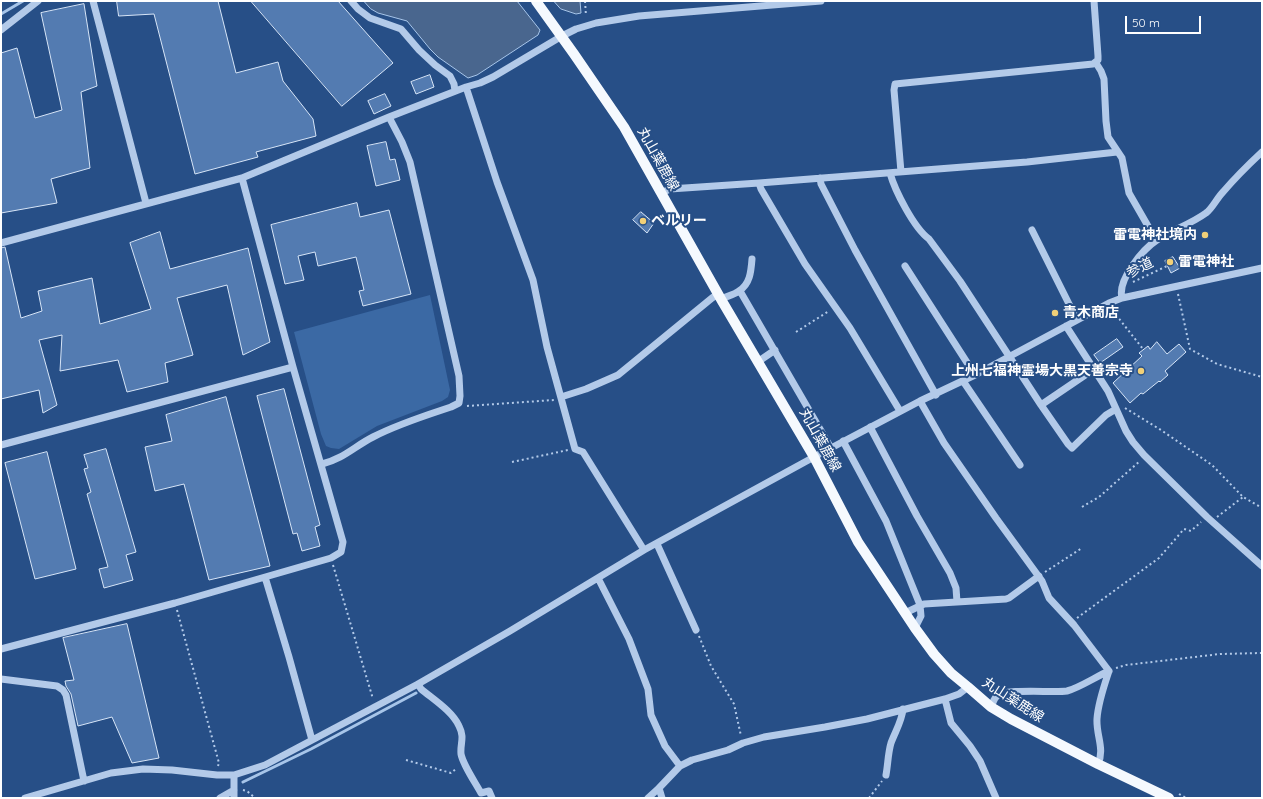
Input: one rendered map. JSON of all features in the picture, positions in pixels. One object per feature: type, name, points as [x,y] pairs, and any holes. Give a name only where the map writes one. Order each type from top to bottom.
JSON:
[{"type":"main road","name":"丸山葉鹿線","points":[[536,1],[604,96],[624,127],[758,362],[814,456],[858,542],[934,654],[951,673],[991,707],[1033,732],[1169,798]]},
{"type":"street","points":[[1,30],[38,1]]},
{"type":"street","points":[[93,1],[146,203]]},
{"type":"street","points":[[351,1],[358,9],[370,18],[401,29],[419,50],[450,76],[454,84],[455,91]]},
{"type":"street","points":[[1,243],[242,178],[389,117],[493,77],[576,29],[618,19],[821,1]]},
{"type":"street","points":[[1094,1],[1098,56],[1096,63],[1104,79],[1108,137],[1122,158],[1129,193],[1156,240]]},
{"type":"street","points":[[901,172],[894,90],[895,84],[1090,65],[1096,63]]},
{"type":"street","points":[[466,87],[497,182],[533,280],[547,347],[575,449],[583,452],[644,550]]},
{"type":"street","points":[[322,464],[333,462],[371,438],[400,424],[459,403],[459,376],[410,162],[402,142],[389,117]]},
{"type":"street","points":[[661,193],[670,189],[890,173],[1055,159],[1117,152]]},
{"type":"street","points":[[1122,298],[1120,291],[1128,272],[1156,240],[1207,213],[1223,192],[1262,152]]},
{"type":"street","points":[[890,173],[906,208],[922,234],[929,239],[960,281],[1041,405],[1072,448],[1106,415],[1116,409]]},
{"type":"street","points":[[1,649],[175,604],[331,558],[341,552],[343,542],[322,464],[293,367],[242,178]]},
{"type":"street","points":[[820,178],[821,184],[855,250],[936,395]]},
{"type":"street","points":[[759,183],[760,189],[805,264],[850,328],[900,411]]},
{"type":"street","points":[[1032,230],[1077,320]]},
{"type":"street","points":[[561,398],[618,375],[712,298],[740,291],[750,278],[752,259]]},
{"type":"street","points":[[905,266],[975,375]]},
{"type":"street","points":[[25,798],[111,773],[142,769],[234,775],[265,765],[418,684],[510,631],[644,550],[814,456],[900,411],[975,375],[1077,320],[1122,298],[1262,268]]},
{"type":"street","points":[[740,291],[831,448]]},
{"type":"street","points":[[1066,326],[1108,391],[1126,431],[1144,455],[1209,519],[1262,566]]},
{"type":"street","points":[[758,362],[775,350]]},
{"type":"street","points":[[1,445],[293,367]]},
{"type":"street","points":[[1041,405],[1094,370]]},
{"type":"street","points":[[963,381],[1020,465]]},
{"type":"street","points":[[920,401],[944,443],[996,518],[1042,580],[1049,598],[1071,622],[1108,671]]},
{"type":"street","points":[[870,427],[917,516],[952,577],[956,588],[957,602]]},
{"type":"street","points":[[843,441],[886,521],[920,605],[921,616],[915,628]]},
{"type":"street","points":[[657,544],[696,630]]},
{"type":"street","points":[[905,613],[920,605],[930,603],[1009,598],[1039,576]]},
{"type":"street","points":[[265,577],[312,740]]},
{"type":"street","points":[[598,578],[629,639],[648,689],[651,715],[665,746],[680,766]]},
{"type":"street","points":[[991,707],[994,698],[1000,693],[1066,691],[1073,689],[1108,671]]},
{"type":"street","points":[[1098,764],[1101,754],[1097,731],[1097,717],[1108,671]]},
{"type":"street","points":[[1,679],[57,686],[63,690],[66,695],[84,781]]},
{"type":"street","points":[[418,684],[421,689],[451,715],[459,726],[463,737],[461,753],[464,761],[481,793],[489,791],[492,798]]},
{"type":"street","points":[[648,798],[680,766],[692,760],[728,750],[743,743],[764,737],[867,719],[944,699],[959,694],[968,687]]},
{"type":"street","points":[[944,699],[951,723],[980,761],[996,798]]},
{"type":"street","points":[[886,775],[891,742],[903,715],[903,709]]},
{"type":"street","points":[[234,775],[234,798]]},
{"type":"street","points":[[659,788],[662,798]]},
{"type":"street","points":[[220,798],[234,790]]},
{"type":"path","points":[[585,1],[586,16]]},
{"type":"path","name":"参道","points":[[1121,288],[1167,266]]},
{"type":"path","points":[[1176,287],[1190,349],[1217,364],[1262,378]]},
{"type":"path","points":[[796,332],[835,307]]},
{"type":"path","points":[[1111,308],[1143,349]]},
{"type":"path","points":[[459,403],[470,407],[554,401],[561,398]]},
{"type":"path","points":[[1116,409],[1123,408],[1128,410],[1161,430],[1212,465],[1243,497],[1262,508]]},
{"type":"path","points":[[512,462],[575,449]]},
{"type":"path","points":[[1082,507],[1104,492],[1136,465],[1144,455]]},
{"type":"path","points":[[1071,622],[1159,558],[1184,529],[1191,531],[1243,497]]},
{"type":"path","points":[[1039,576],[1082,548]]},
{"type":"path","points":[[331,558],[376,706]]},
{"type":"path","points":[[175,604],[219,763],[217,775]]},
{"type":"path","points":[[696,630],[711,666],[734,704],[743,743]]},
{"type":"path","points":[[1108,671],[1126,665],[1220,654],[1262,653]]},
{"type":"path","points":[[406,760],[451,773],[464,761]]},
{"type":"path","points":[[869,798],[879,787],[886,775]]},
{"type":"path","points":[[234,790],[247,791],[255,798]]},
{"type":"shaded area","points":[[364,1],[517,1],[540,30],[538,35],[477,75],[468,78],[438,57],[407,21],[378,13],[371,9]]},
{"type":"shaded area","points":[[554,1],[580,1],[581,13],[576,14],[561,9]]},
{"type":"shaded area","points":[[430,295],[450,390],[448,397],[442,401],[377,426],[339,449],[326,446],[321,434],[294,332]]},
{"type":"building","points":[[117,1],[218,1],[236,73],[278,62],[283,81],[313,119],[316,136],[256,152],[258,157],[195,174],[154,14],[119,16]]},
{"type":"building","points":[[251,1],[338,1],[393,63],[342,106]]},
{"type":"building","points":[[84,4],[97,86],[81,92],[90,168],[51,179],[57,203],[1,213],[1,53],[17,48],[35,118],[62,110],[41,13]]},
{"type":"building","points":[[430,75],[434,87],[416,94],[411,82]]},
{"type":"building","points":[[385,94],[391,106],[374,114],[368,101]]},
{"type":"building","points":[[386,142],[390,160],[395,159],[400,180],[376,186],[367,146]]},
{"type":"building","points":[[357,203],[360,217],[389,210],[411,294],[363,306],[359,291],[364,290],[356,257],[318,266],[315,252],[298,256],[304,280],[285,284],[271,225]]},
{"type":"building","points":[[641,212],[654,223],[647,233],[633,220]]},
{"type":"building","points":[[160,232],[170,269],[248,248],[270,342],[243,355],[227,285],[177,298],[193,355],[165,363],[168,382],[127,392],[118,360],[60,371],[62,335],[39,340],[57,405],[43,413],[39,390],[1,399],[1,248],[5,247],[21,318],[42,311],[38,291],[92,278],[100,324],[151,309],[130,243]]},
{"type":"building","points":[[1173,257],[1180,268],[1171,273],[1165,261]]},
{"type":"building","points":[[1117,339],[1123,347],[1100,363],[1094,355]]},
{"type":"building","points":[[1157,342],[1167,354],[1179,344],[1186,352],[1165,371],[1168,375],[1143,394],[1141,393],[1130,403],[1113,383],[1142,356],[1139,353],[1148,346],[1150,349]]},
{"type":"building","points":[[284,389],[320,525],[315,527],[320,546],[302,551],[297,533],[293,534],[257,396]]},
{"type":"building","points":[[226,397],[270,566],[209,580],[184,484],[155,491],[145,447],[172,441],[166,415]]},
{"type":"building","points":[[106,449],[136,552],[126,555],[133,580],[104,588],[99,569],[108,567],[87,494],[91,492],[84,469],[88,468],[84,455]]},
{"type":"building","points":[[47,452],[76,569],[35,579],[5,463]]},
{"type":"building","points":[[127,624],[159,758],[132,763],[112,717],[78,726],[71,694],[65,681],[74,680],[63,638]]},
{"type":"waterway","points":[[1,14],[23,1]]},
{"type":"waterway","points":[[243,782],[311,749],[416,693]]},
{"type":"place","name":"ベルリー","points":[[643,221]]},
{"type":"place","name":"雷電神社境内","points":[[1205,235]]},
{"type":"place","name":"雷電神社","points":[[1170,262]]},
{"type":"place","name":"青木商店","points":[[1055,313]]},
{"type":"place","name":"上州七福神霊場大黒天善宗寺","points":[[1141,371]]}]
